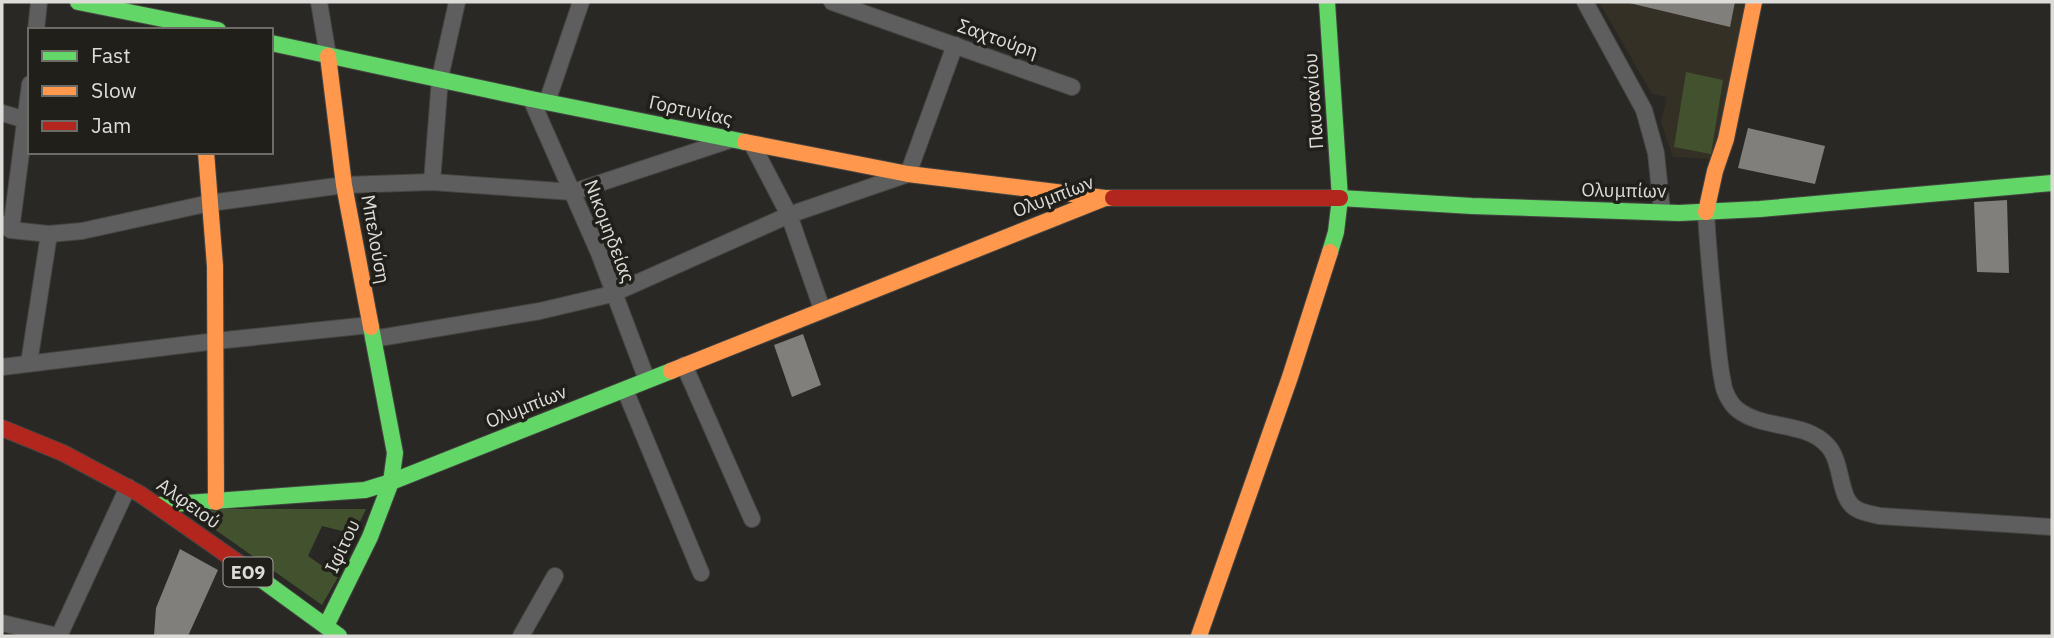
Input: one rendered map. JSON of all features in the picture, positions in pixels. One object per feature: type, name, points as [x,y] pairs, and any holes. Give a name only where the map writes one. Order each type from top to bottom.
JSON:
[{"type":"main road","points":[[78,2],[203,28]]},
{"type":"main road","points":[[180,25],[183,2]]},
{"type":"main road","name":"Παυσανίου","points":[[1199,636],[1290,377],[1336,232],[1340,198],[1327,2]]},
{"type":"main road","points":[[1706,212],[1726,139],[1754,2]]},
{"type":"main road","name":"Γορτυνίας","points":[[273,43],[730,140],[908,174],[1105,198]]},
{"type":"main road","name":"Μπελούση","points":[[328,56],[344,185],[394,453],[391,482]]},
{"type":"main road","points":[[206,154],[215,266],[216,502]]},
{"type":"main road","name":"Ολυμπίων","points":[[159,505],[342,493],[365,490],[391,482],[1105,198],[1340,198],[1679,213],[1760,209],[2052,183]]},
{"type":"main road","name":"Αλφειού","points":[[2,428],[39,441],[159,505],[329,633]]},
{"type":"main road","name":"Ιφίτου","points":[[329,633],[391,482]]},
{"type":"street","points":[[36,28],[39,2]]},
{"type":"street","name":"Μπελούση","points":[[319,2],[328,56]]},
{"type":"street","points":[[432,182],[440,78],[457,2]]},
{"type":"street","points":[[539,100],[580,2]]},
{"type":"street","name":"Σαχτούρη","points":[[832,2],[1072,86]]},
{"type":"street","points":[[1585,2],[1644,110],[1656,153],[1662,211]]},
{"type":"street","points":[[2,368],[216,341],[371,332],[540,311],[612,294],[789,215],[908,174],[955,46]]},
{"type":"street","name":"Νικομηδείας","points":[[539,100],[647,380]]},
{"type":"street","points":[[28,102],[7,227],[49,234],[82,232],[210,202],[344,185],[432,182],[573,192],[730,140]]},
{"type":"street","points":[[2,113],[26,120]]},
{"type":"street","points":[[752,144],[789,215],[822,309]]},
{"type":"street","points":[[1706,212],[1710,279],[1723,385],[1737,410],[1809,433],[1823,441],[1835,456],[1846,496],[1852,507],[1880,516],[2052,527]]},
{"type":"street","points":[[29,363],[49,234]]},
{"type":"street","points":[[684,365],[752,519]]},
{"type":"street","points":[[625,390],[701,573]]},
{"type":"street","points":[[2,623],[58,636],[128,487]]},
{"type":"street","points":[[521,636],[555,576]]},
{"type":"shaded area","points":[[1599,2],[1746,2],[1715,159],[1673,157],[1661,122],[1667,97],[1652,94]]},
{"type":"green space","points":[[1686,72],[1723,80],[1711,154],[1674,147]]},
{"type":"green space","points":[[186,509],[366,509],[354,534],[322,526],[308,556],[338,577],[322,605]]},
{"type":"building","points":[[1625,2],[1735,2],[1730,27]]},
{"type":"building","points":[[1748,128],[1825,146],[1815,184],[1738,168]]},
{"type":"building","points":[[2007,200],[2009,273],[1977,272],[1974,202]]},
{"type":"building","points":[[803,334],[821,385],[792,397],[774,345]]},
{"type":"building","points":[[180,549],[218,570],[188,636],[154,636],[156,608]]},
{"type":"traffic: fast","points":[[78,2],[208,28]]},
{"type":"traffic: fast","points":[[1327,2],[1340,198]]},
{"type":"traffic: fast","points":[[273,43],[745,142]]},
{"type":"traffic: fast","points":[[1330,252],[1336,232],[1340,198],[1472,206],[1679,213],[1760,209],[2052,183]]},
{"type":"traffic: fast","points":[[371,327],[395,453],[391,482]]},
{"type":"traffic: fast","points":[[159,505],[365,490],[671,371]]},
{"type":"traffic: fast","points":[[326,626],[370,537],[391,482]]},
{"type":"traffic: fast","points":[[243,566],[339,636]]},
{"type":"traffic: slow","points":[[1706,212],[1715,171],[1726,139],[1754,2]]},
{"type":"traffic: slow","points":[[328,56],[344,185],[371,327]]},
{"type":"traffic: slow","points":[[745,142],[908,174],[1105,198]]},
{"type":"traffic: slow","points":[[206,154],[215,266],[216,502]]},
{"type":"traffic: slow","points":[[671,371],[1105,198],[1113,198]]},
{"type":"traffic: slow","points":[[1199,636],[1290,377],[1330,252]]},
{"type":"traffic: jam","points":[[1113,198],[1340,198]]},
{"type":"traffic: jam","points":[[2,428],[63,453],[140,494],[243,566]]}]
